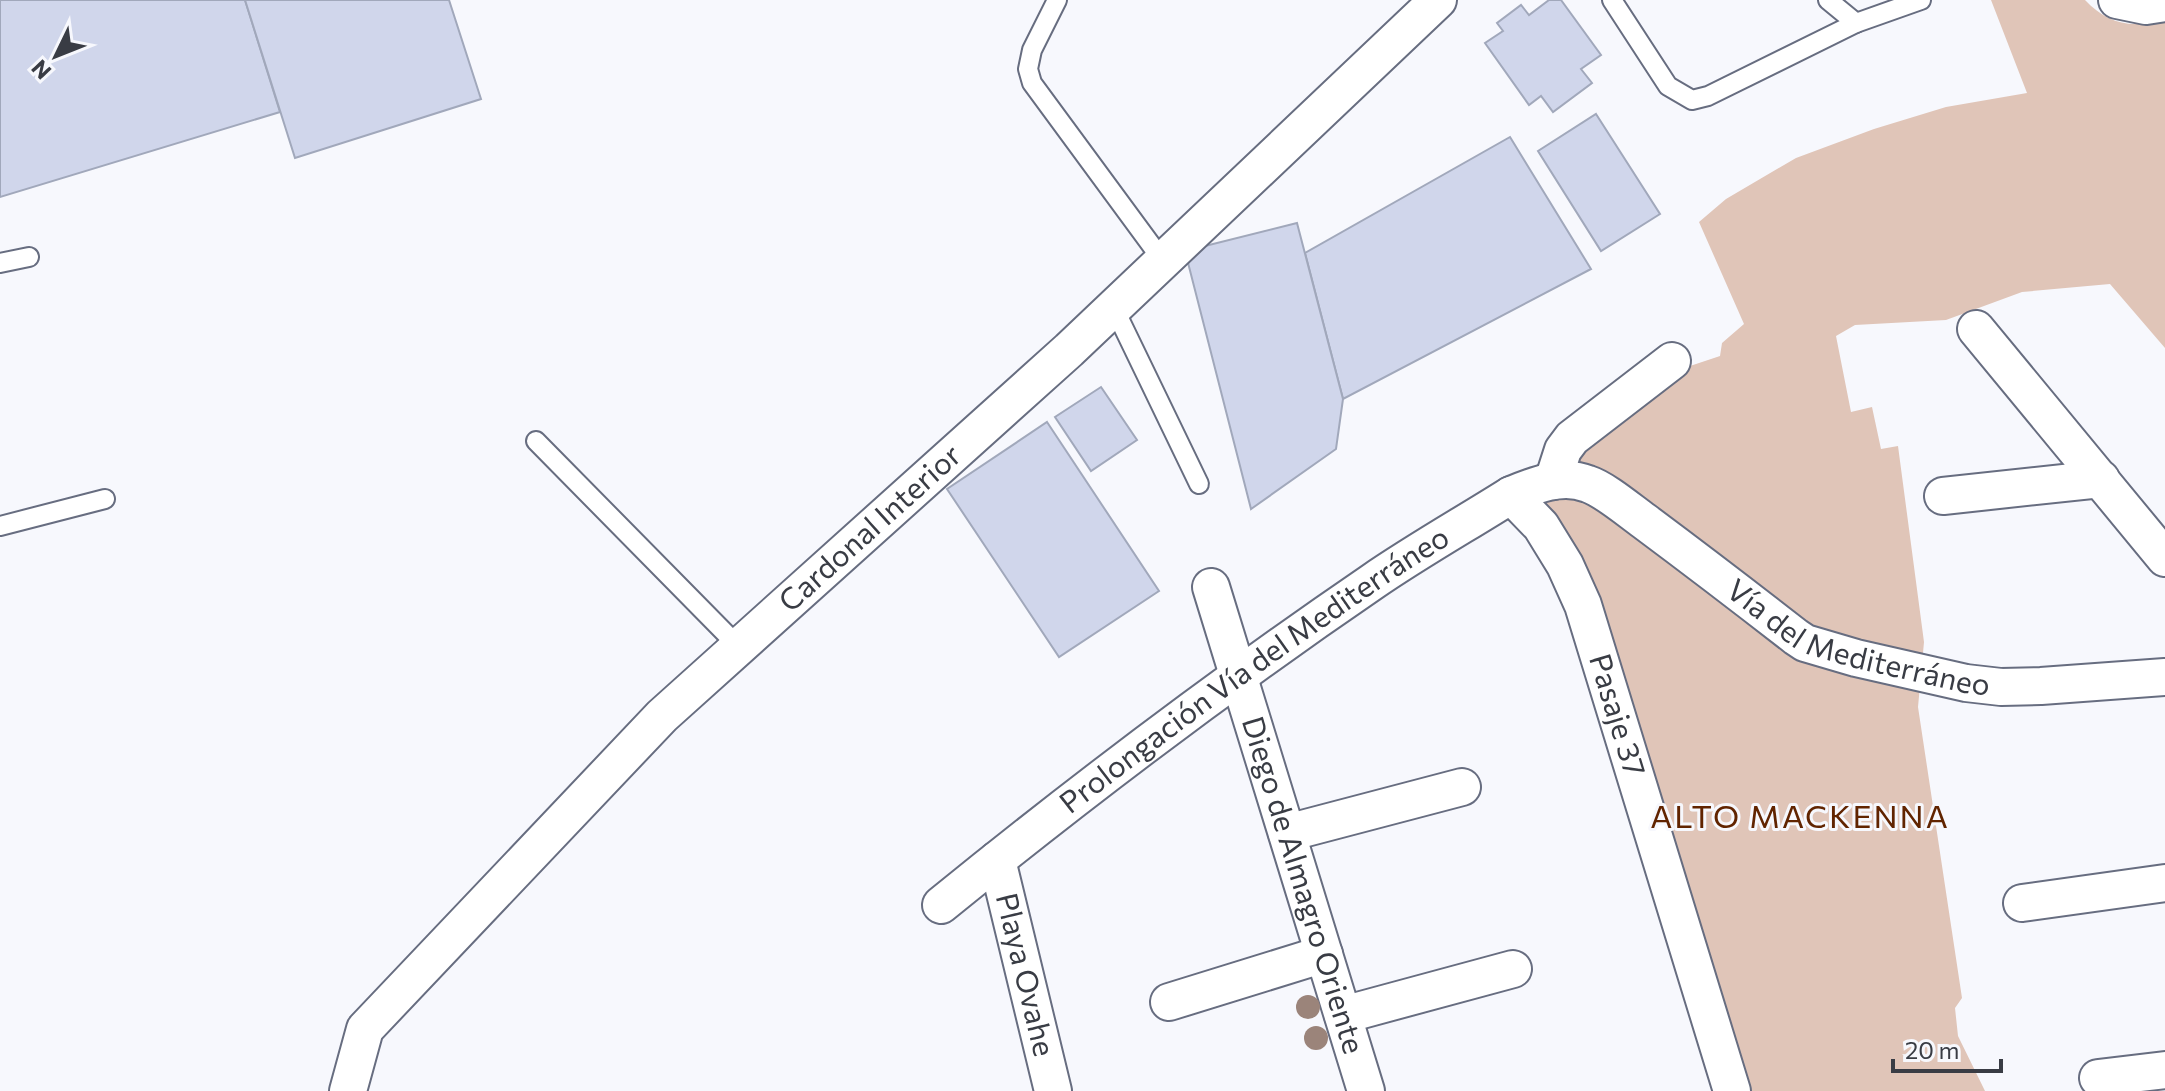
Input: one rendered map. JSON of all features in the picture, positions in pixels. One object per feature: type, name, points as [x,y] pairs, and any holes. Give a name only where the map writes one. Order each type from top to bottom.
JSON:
[{"type":"street","name":"Cardonal Interior","points":[[348,1091],[365,1029],[662,716],[1114,308],[1438,0]]},
{"type":"street","points":[[2117,0],[2146,6],[2165,3]]},
{"type":"street","points":[[1976,329],[2101,479],[2154,524],[2165,558]]},
{"type":"street","points":[[1553,481],[1563,450],[1572,438],[1672,361]]},
{"type":"street","points":[[1943,496],[2101,479]]},
{"type":"street","name":"Prolongación Vía del Mediterráneo","points":[[941,905],[1239,675],[1375,580],[1511,495],[1553,481],[1590,484]]},
{"type":"street","name":"Vía del Mediterráneo","points":[[1590,484],[1805,643],[1938,677],[2001,687],[2165,677]]},
{"type":"street","name":"Pasaje 37","points":[[1511,495],[1541,526],[1565,565],[1583,605],[1732,1091]]},
{"type":"street","name":"Diego de Almagro Oriente","points":[[1211,587],[1366,1091]]},
{"type":"street","points":[[1287,833],[1462,787]]},
{"type":"street","name":"Playa Ovahe","points":[[997,860],[1053,1091]]},
{"type":"street","points":[[2022,903],[2165,883]]},
{"type":"street","points":[[1169,1002],[1324,954]]},
{"type":"street","points":[[1343,1015],[1513,969]]},
{"type":"street","points":[[2098,1078],[2165,1070]]},
{"type":"lane","points":[[1057,0],[1032,50],[1028,69],[1032,83],[1163,261]]},
{"type":"lane","points":[[1612,0],[1668,86],[1692,100],[1708,96],[1856,23],[1921,0]]},
{"type":"lane","points":[[1828,0],[1856,23]]},
{"type":"lane","points":[[0,263],[29,257]]},
{"type":"lane","points":[[1114,308],[1199,484]]},
{"type":"lane","points":[[536,441],[739,647]]},
{"type":"lane","points":[[0,526],[105,499]]},
{"type":"shaded area","points":[[1991,0],[2085,0],[2103,15],[2122,22],[2142,24],[2165,18],[2165,348],[2110,284],[2022,292],[1946,320],[1855,325],[1836,336],[1851,412],[1872,407],[1881,449],[1898,446],[1924,642],[1918,707],[1962,998],[1955,1008],[1958,1036],[1985,1091],[1738,1091],[1526,498],[1574,452],[1687,367],[1720,356],[1722,343],[1744,324],[1699,222],[1726,199],[1796,158],[1874,129],[1946,107],[2027,93]]},
{"type":"building","points":[[0,0],[245,0],[280,112],[0,197]]},
{"type":"building","points":[[245,0],[449,0],[481,99],[295,158]]},
{"type":"building","points":[[1549,0],[1561,0],[1601,55],[1581,69],[1592,83],[1553,112],[1541,96],[1529,105],[1485,43],[1503,31],[1497,23],[1521,5],[1529,15]]},
{"type":"building","points":[[1596,114],[1660,214],[1601,251],[1538,151]]},
{"type":"building","points":[[1510,137],[1591,269],[1343,399],[1305,253]]},
{"type":"building","points":[[1297,223],[1343,399],[1336,449],[1251,509],[1185,251]]},
{"type":"building","points":[[1101,387],[1137,440],[1091,471],[1055,417]]},
{"type":"building","points":[[1047,422],[1159,591],[1059,657],[947,489]]},
{"type":"district","name":"ALTO MACKENNA","points":[[1800,817]]}]
